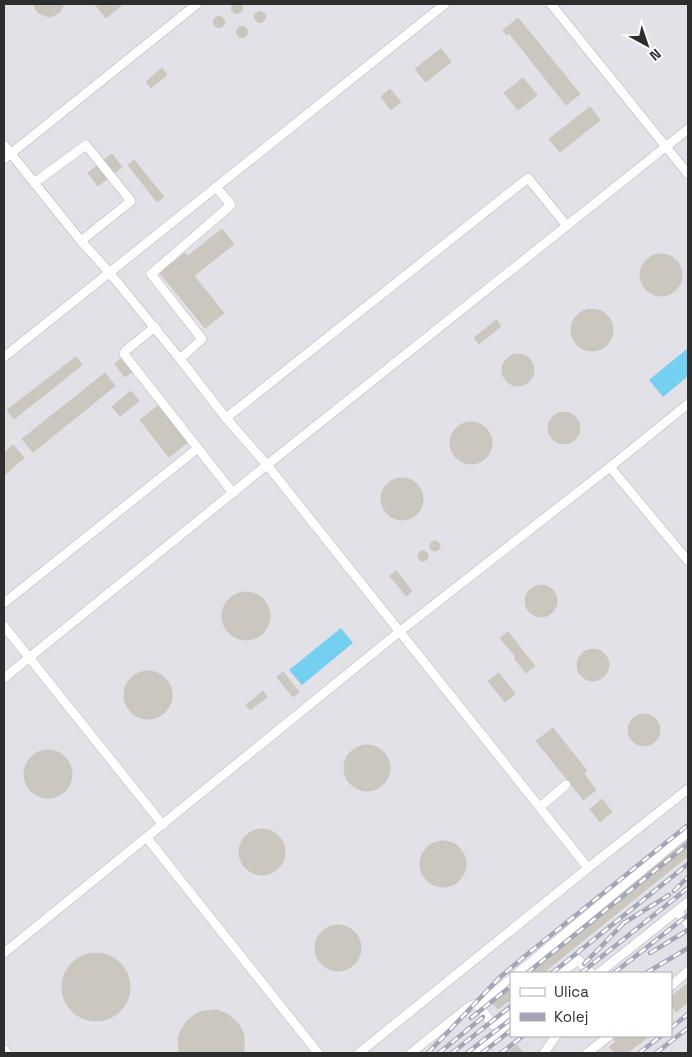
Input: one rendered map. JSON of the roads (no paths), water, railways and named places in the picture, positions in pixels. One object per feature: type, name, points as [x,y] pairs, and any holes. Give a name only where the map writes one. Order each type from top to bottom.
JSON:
[{"type":"lane","points":[[7,156],[197,4]]},
{"type":"lane","points":[[4,357],[445,4]]},
{"type":"lane","points":[[551,4],[688,174]]},
{"type":"lane","points":[[4,678],[267,465],[688,130]]},
{"type":"lane","points":[[4,145],[7,156],[34,184],[81,242],[109,272],[226,418],[267,465],[588,868]]},
{"type":"lane","points":[[34,184],[86,145],[131,201],[81,242]]},
{"type":"lane","points":[[226,418],[528,178],[567,226]]},
{"type":"lane","points":[[180,359],[202,339],[151,274],[231,205],[216,187]]},
{"type":"lane","points":[[154,327],[124,351],[124,354],[233,493]]},
{"type":"lane","points":[[4,953],[399,632],[688,404]]},
{"type":"lane","points":[[4,603],[198,448]]},
{"type":"lane","points":[[610,467],[688,561]]},
{"type":"lane","points":[[4,626],[163,825]]},
{"type":"lane","points":[[540,807],[566,785]]},
{"type":"lane","points":[[359,1053],[688,789]]},
{"type":"lane","points":[[519,972],[688,832]]},
{"type":"lane","points":[[147,838],[318,1053]]},
{"type":"lane","points":[[600,972],[688,902]]},
{"type":"lane","points":[[677,911],[688,924]]},
{"type":"lane","points":[[561,972],[578,960],[590,972]]},
{"type":"lane","points":[[672,985],[688,971]]},
{"type":"lane","points":[[479,1006],[510,980]]},
{"type":"lane","points":[[411,1053],[470,1006],[476,1004],[479,1006],[493,1025],[509,1012]]},
{"type":"lane","points":[[472,1053],[510,1023]]},
{"type":"lane","points":[[544,1053],[555,1037]]},
{"type":"lane","points":[[587,1053],[608,1037]]},
{"type":"lane","points":[[4,1050],[7,1053]]},
{"type":"water","points":[[688,348],[688,376],[663,397],[649,380]]},
{"type":"water","points":[[341,628],[353,643],[302,685],[289,670]]},
{"type":"railway","points":[[428,1053],[499,978],[688,825]]},
{"type":"railway","points":[[528,972],[688,844]]},
{"type":"railway","points":[[553,972],[688,864]]},
{"type":"railway","points":[[674,891],[688,877]]},
{"type":"railway","points":[[582,972],[688,888]]},
{"type":"railway","points":[[622,924],[669,895]]},
{"type":"railway","points":[[615,972],[688,915]]},
{"type":"railway","points":[[584,964],[624,923]]},
{"type":"railway","points":[[650,953],[688,930]]},
{"type":"railway","points":[[648,972],[688,948]]},
{"type":"railway","points":[[471,1018],[510,987]]},
{"type":"railway","points":[[452,1053],[510,1007]]},
{"type":"railway","points":[[672,1027],[688,1014]]},
{"type":"railway","points":[[439,1053],[483,1017]]},
{"type":"railway","points":[[467,1053],[510,1020]]},
{"type":"railway","points":[[656,1053],[688,1028]]},
{"type":"railway","points":[[482,1053],[510,1031]]},
{"type":"railway","points":[[501,1053],[522,1037]]},
{"type":"railway","points":[[639,1053],[660,1037]]}]
